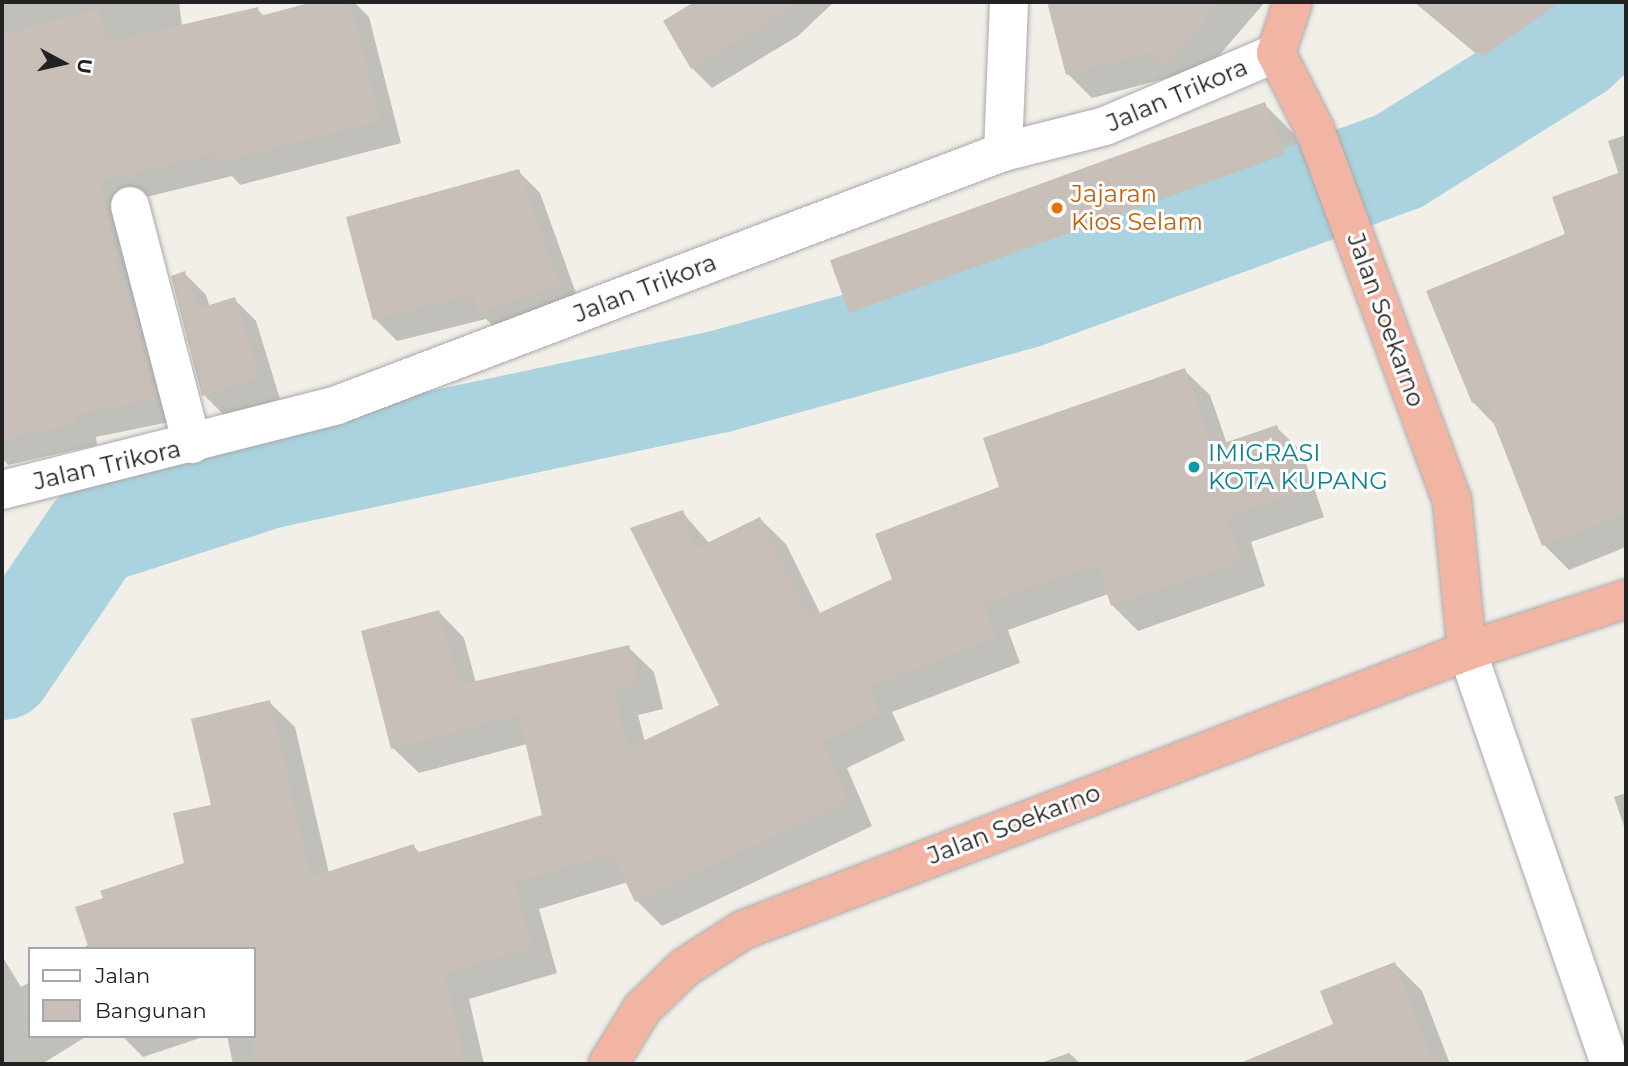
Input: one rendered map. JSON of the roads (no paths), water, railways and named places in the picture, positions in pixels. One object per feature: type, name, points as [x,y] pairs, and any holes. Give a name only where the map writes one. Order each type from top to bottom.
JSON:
[{"type":"highway","points":[[1276,53],[1293,2]]},
{"type":"highway","name":"Jalan Soekarno","points":[[1276,53],[1315,130],[1452,500],[1467,651]]},
{"type":"highway","name":"Jalan Soekarno","points":[[608,1064],[642,1009],[684,968],[743,930],[1467,651],[1626,599]]},
{"type":"street","points":[[1003,152],[1009,2]]},
{"type":"street","name":"Jalan Trikora","points":[[2,490],[192,444],[337,405],[1003,152],[1105,126],[1276,53]]},
{"type":"street","points":[[130,205],[192,444]]},
{"type":"street","points":[[1467,651],[1610,1064]]},
{"type":"waterway","points":[[2,669],[94,534],[271,477],[718,382],[1023,298],[1399,161],[1576,50],[1626,4]]},
{"type":"place","name":"Jajaran Kios Selam","points":[[1057,208]]},
{"type":"place","name":"IMIGRASI KOTA KUPANG","points":[[1194,467]]}]
